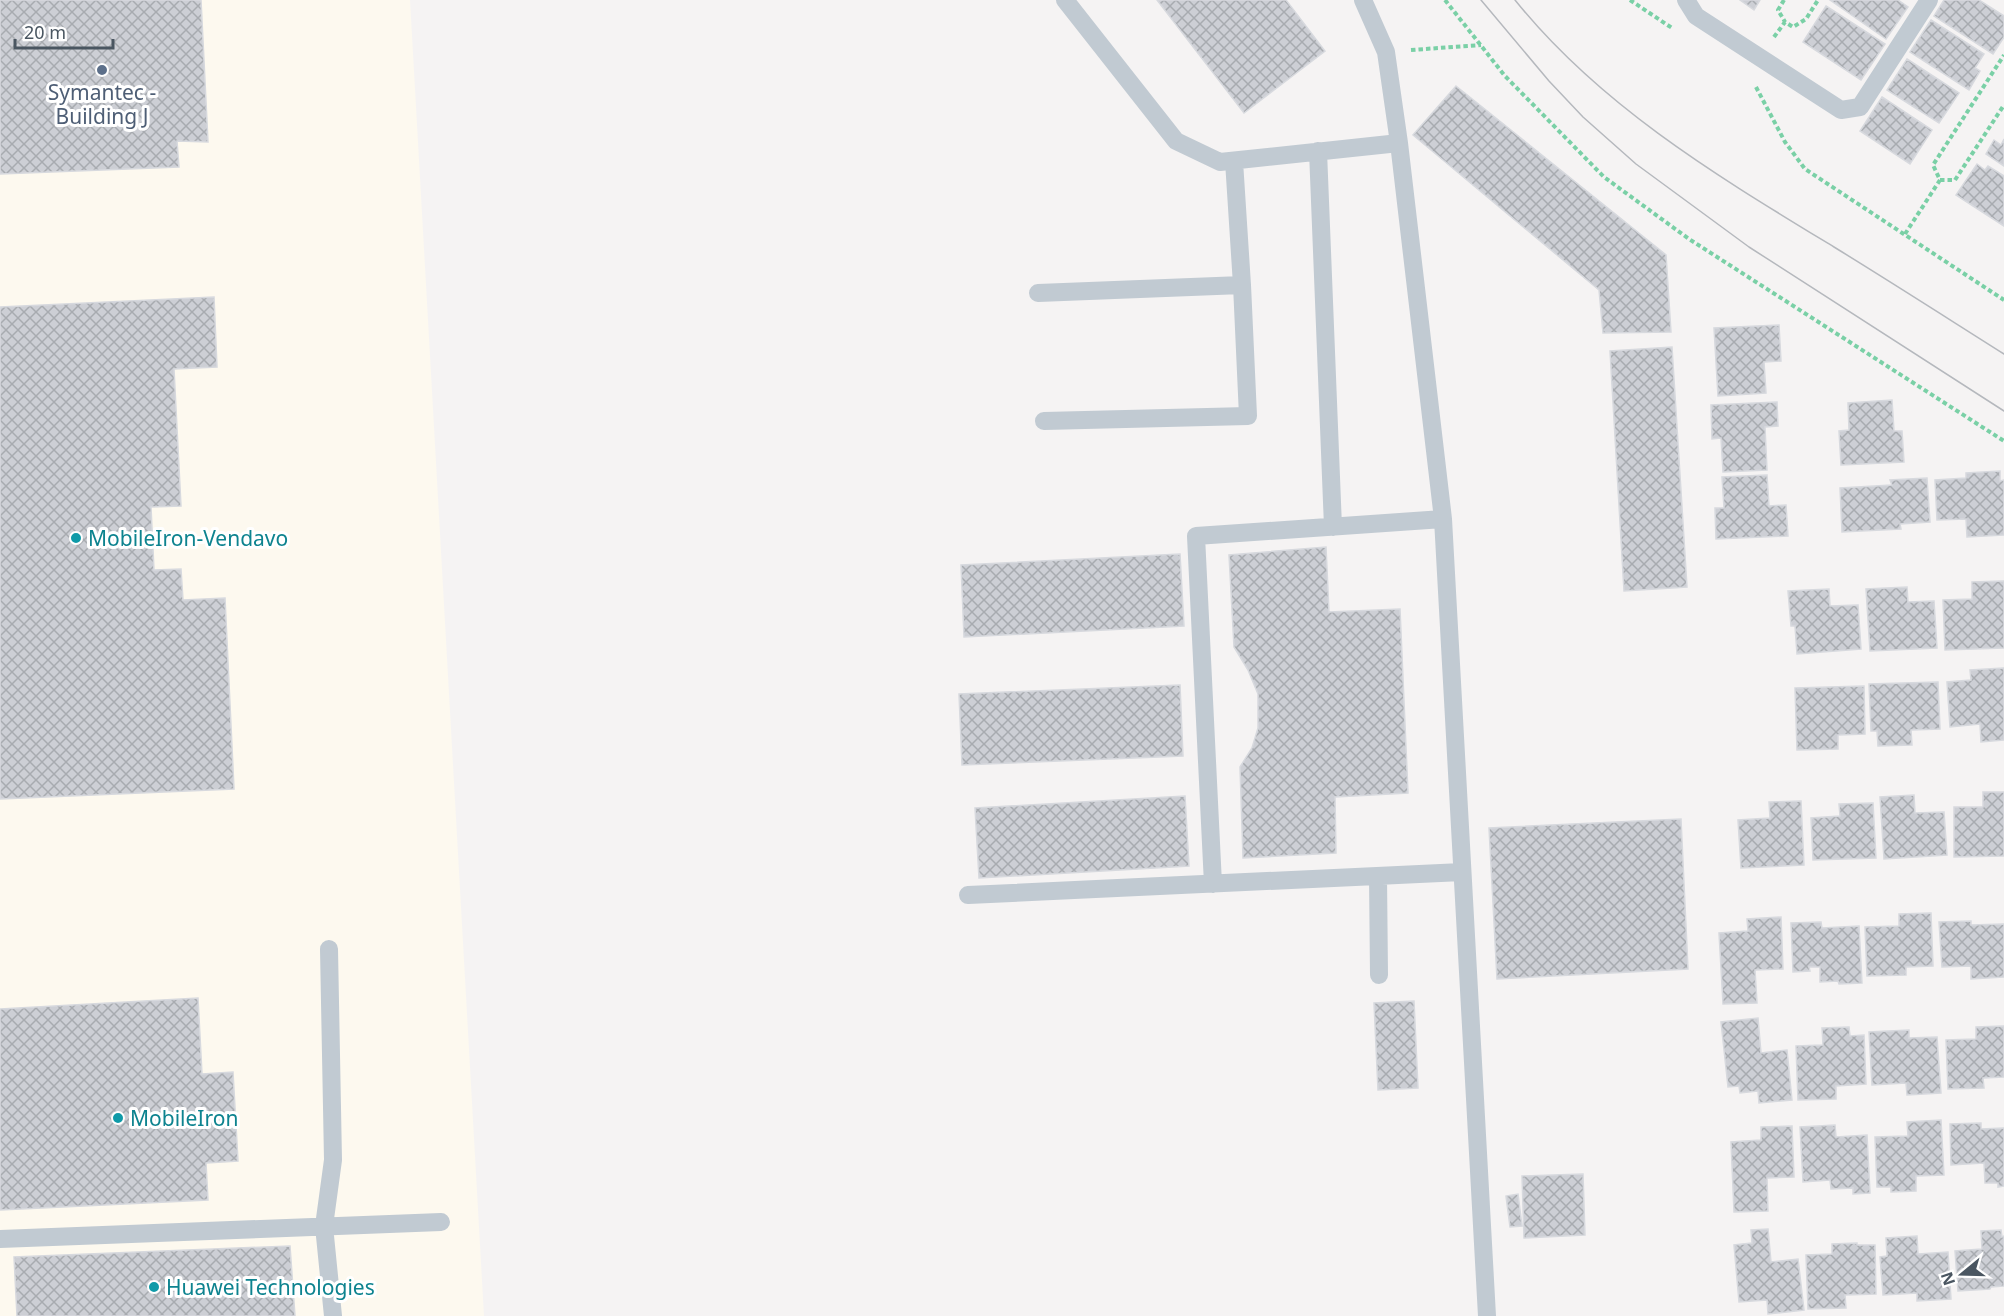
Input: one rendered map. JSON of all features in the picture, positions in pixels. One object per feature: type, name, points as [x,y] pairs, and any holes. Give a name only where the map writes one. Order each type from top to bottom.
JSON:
[{"type":"lane","points":[[1065,0],[1176,141],[1220,162],[1399,143]]},
{"type":"lane","points":[[1363,0],[1386,52],[1399,143],[1443,519],[1487,1316]]},
{"type":"lane","points":[[1686,0],[1696,16],[1841,110],[1860,107],[1929,0]]},
{"type":"lane","points":[[1318,151],[1333,527]]},
{"type":"lane","points":[[1044,421],[1248,416],[1234,161]]},
{"type":"lane","points":[[1038,293],[1242,285]]},
{"type":"lane","points":[[1213,884],[1196,536],[1443,519]]},
{"type":"lane","points":[[968,895],[1462,872]]},
{"type":"lane","points":[[1378,876],[1379,975]]},
{"type":"lane","points":[[329,949],[333,1160],[324,1226],[333,1316]]},
{"type":"lane","points":[[0,1239],[441,1222]]},
{"type":"path","points":[[1445,0],[1505,76],[1604,177],[1689,239],[2004,441]]},
{"type":"path","points":[[1630,0],[1679,32]]},
{"type":"path","points":[[1784,0],[1778,10],[1785,22],[1793,27],[1806,19],[1818,0]]},
{"type":"path","points":[[1769,45],[1785,22]]},
{"type":"path","points":[[1386,52],[1481,45]]},
{"type":"path","points":[[1940,180],[1933,165],[2004,55]]},
{"type":"path","points":[[1753,83],[1758,88],[1785,142],[1804,169],[2004,300]]},
{"type":"path","points":[[1940,180],[1955,180],[2004,105]]},
{"type":"path","points":[[1905,235],[1940,180]]},
{"type":"shaded area","points":[[0,0],[410,0],[484,1316],[0,1316]]},
{"type":"building","name":"Symantec - Building J","points":[[0,0],[201,0],[208,142],[177,141],[179,167],[0,174]]},
{"type":"building","points":[[1157,0],[1286,0],[1325,51],[1244,113]]},
{"type":"building","points":[[1740,0],[1760,0],[1754,10]]},
{"type":"building","points":[[1830,0],[1898,0],[1908,7],[1886,39]]},
{"type":"building","points":[[1944,0],[1979,0],[2004,16],[2004,37],[1993,54],[1934,16]]},
{"type":"building","points":[[1826,6],[1885,44],[1861,80],[1803,42]]},
{"type":"building","points":[[1931,20],[1984,54],[1975,68],[1980,71],[1969,90],[1910,52]]},
{"type":"building","points":[[1907,59],[1959,93],[1939,123],[1887,90]]},
{"type":"building","points":[[1456,86],[1666,255],[1671,332],[1603,333],[1599,290],[1413,135]]},
{"type":"building","points":[[1882,97],[1932,130],[1910,164],[1860,131]]},
{"type":"building","points":[[2004,139],[2004,166],[1986,154],[1994,140],[2001,145]]},
{"type":"building","points":[[1977,164],[1985,170],[1988,166],[2004,176],[2004,226],[1956,195]]},
{"type":"building","name":"MobileIron-Vendavo","points":[[214,297],[217,367],[174,369],[181,506],[151,507],[154,570],[181,569],[183,600],[225,598],[234,789],[0,799],[0,307]]},
{"type":"building","points":[[1779,325],[1781,361],[1764,362],[1766,393],[1718,396],[1714,328]]},
{"type":"building","points":[[1672,347],[1687,587],[1624,591],[1610,351]]},
{"type":"building","points":[[1892,400],[1894,431],[1902,431],[1904,462],[1841,465],[1839,431],[1849,430],[1848,403]]},
{"type":"building","points":[[1777,402],[1778,426],[1765,427],[1767,470],[1723,472],[1721,438],[1712,439],[1711,405]]},
{"type":"building","points":[[2000,471],[2000,481],[2004,480],[2004,535],[1967,537],[1966,519],[1937,520],[1935,480],[1966,478],[1966,473]]},
{"type":"building","points":[[1767,475],[1769,506],[1786,505],[1788,536],[1716,539],[1715,508],[1724,508],[1722,477]]},
{"type":"building","points":[[1927,478],[1930,522],[1900,524],[1901,529],[1842,532],[1840,488],[1892,485],[1890,480]]},
{"type":"building","points":[[1326,547],[1329,612],[1400,609],[1408,793],[1335,797],[1336,853],[1243,858],[1240,767],[1252,748],[1258,728],[1258,694],[1248,670],[1234,647],[1229,555]]},
{"type":"building","points":[[1180,554],[1184,626],[964,637],[961,565]]},
{"type":"building","points":[[2004,581],[2004,648],[1945,650],[1943,600],[1972,599],[1972,582]]},
{"type":"building","points":[[1907,587],[1908,602],[1934,601],[1937,648],[1870,651],[1866,589]]},
{"type":"building","points":[[1829,589],[1830,606],[1858,605],[1861,649],[1797,654],[1795,626],[1791,626],[1788,591]]},
{"type":"building","points":[[2004,668],[2004,740],[1981,742],[1980,724],[1950,727],[1947,682],[1971,680],[1970,670]]},
{"type":"building","points":[[1938,682],[1940,729],[1911,730],[1912,745],[1878,746],[1877,731],[1871,731],[1869,684]]},
{"type":"building","points":[[1180,685],[1183,756],[962,765],[959,694]]},
{"type":"building","points":[[1864,686],[1865,734],[1838,735],[1838,749],[1797,750],[1795,688]]},
{"type":"building","points":[[1983,792],[2004,792],[2004,856],[1954,857],[1954,807],[1983,807]]},
{"type":"building","points":[[1914,795],[1915,813],[1944,812],[1947,855],[1884,859],[1880,797]]},
{"type":"building","points":[[1185,796],[1189,866],[979,878],[975,808]]},
{"type":"building","points":[[1801,801],[1804,865],[1741,868],[1738,820],[1770,818],[1769,802]]},
{"type":"building","points":[[1873,803],[1876,858],[1813,860],[1811,818],[1840,816],[1839,804]]},
{"type":"building","points":[[1681,819],[1688,969],[1497,979],[1489,828]]},
{"type":"building","points":[[1931,913],[1933,966],[1906,967],[1906,975],[1867,976],[1865,927],[1899,926],[1899,914]]},
{"type":"building","points":[[1781,917],[1783,969],[1755,970],[1757,1003],[1723,1004],[1719,933],[1748,931],[1747,919]]},
{"type":"building","points":[[1971,921],[1971,925],[2004,924],[2004,977],[1971,979],[1971,966],[1942,967],[1939,922]]},
{"type":"building","points":[[1821,922],[1822,928],[1859,926],[1862,983],[1820,982],[1820,967],[1809,967],[1810,971],[1793,972],[1791,923]]},
{"type":"building","name":"MobileIron","points":[[198,998],[202,1074],[233,1072],[238,1161],[206,1163],[208,1200],[0,1210],[0,1009]]},
{"type":"building","points":[[1414,1001],[1418,1088],[1378,1090],[1374,1003]]},
{"type":"building","points":[[1758,1018],[1761,1053],[1787,1050],[1792,1100],[1759,1103],[1758,1091],[1740,1093],[1739,1086],[1728,1087],[1721,1022]]},
{"type":"building","points":[[2004,1026],[2004,1077],[1983,1078],[1984,1088],[1948,1089],[1946,1040],[1976,1039],[1976,1027]]},
{"type":"building","points":[[1849,1027],[1850,1036],[1864,1035],[1866,1084],[1836,1086],[1836,1099],[1798,1100],[1796,1046],[1823,1045],[1822,1028]]},
{"type":"building","points":[[1909,1030],[1909,1038],[1937,1037],[1941,1093],[1907,1095],[1906,1083],[1872,1085],[1869,1032]]},
{"type":"building","points":[[1941,1120],[1944,1175],[1916,1176],[1916,1191],[1891,1192],[1891,1187],[1877,1187],[1875,1137],[1908,1136],[1907,1122]]},
{"type":"building","points":[[1981,1123],[1981,1129],[2004,1128],[2004,1186],[1998,1187],[1998,1183],[1985,1183],[1984,1163],[1951,1165],[1950,1124]]},
{"type":"building","points":[[1835,1125],[1836,1137],[1867,1135],[1870,1193],[1853,1194],[1853,1188],[1831,1189],[1830,1180],[1803,1182],[1800,1127]]},
{"type":"building","points":[[1792,1126],[1794,1177],[1767,1178],[1768,1211],[1734,1212],[1731,1142],[1761,1140],[1761,1127]]},
{"type":"building","points":[[1583,1174],[1585,1235],[1524,1238],[1522,1176]]},
{"type":"building","points":[[1518,1194],[1522,1226],[1510,1227],[1506,1196]]},
{"type":"building","points":[[1768,1229],[1771,1262],[1798,1259],[1804,1310],[1768,1314],[1767,1300],[1739,1302],[1734,1245],[1752,1243],[1751,1230]]},
{"type":"building","points":[[2001,1230],[2002,1237],[2004,1236],[2004,1286],[1958,1291],[1955,1251],[1982,1249],[1981,1231]]},
{"type":"building","points":[[1917,1236],[1918,1254],[1948,1252],[1951,1299],[1917,1301],[1917,1293],[1883,1295],[1880,1257],[1887,1256],[1886,1238]]},
{"type":"building","points":[[1857,1243],[1857,1245],[1875,1245],[1876,1294],[1845,1295],[1846,1308],[1808,1309],[1806,1255],[1832,1254],[1832,1244]]},
{"type":"building","name":"Huawei Technologies","points":[[290,1246],[295,1316],[17,1316],[14,1257]]},
{"type":"tram line","points":[[1481,0],[1549,81],[1583,117],[1636,164],[1749,247],[2004,411]]},
{"type":"tram line","points":[[1515,0],[1585,74],[1623,107],[1664,137],[1748,194],[2004,354]]},
{"type":"place","name":"Symantec - Building J","points":[[102,70]]},
{"type":"place","name":"MobileIron-Vendavo","points":[[76,538]]},
{"type":"place","name":"MobileIron","points":[[118,1118]]},
{"type":"place","name":"Huawei Technologies","points":[[154,1287]]}]
